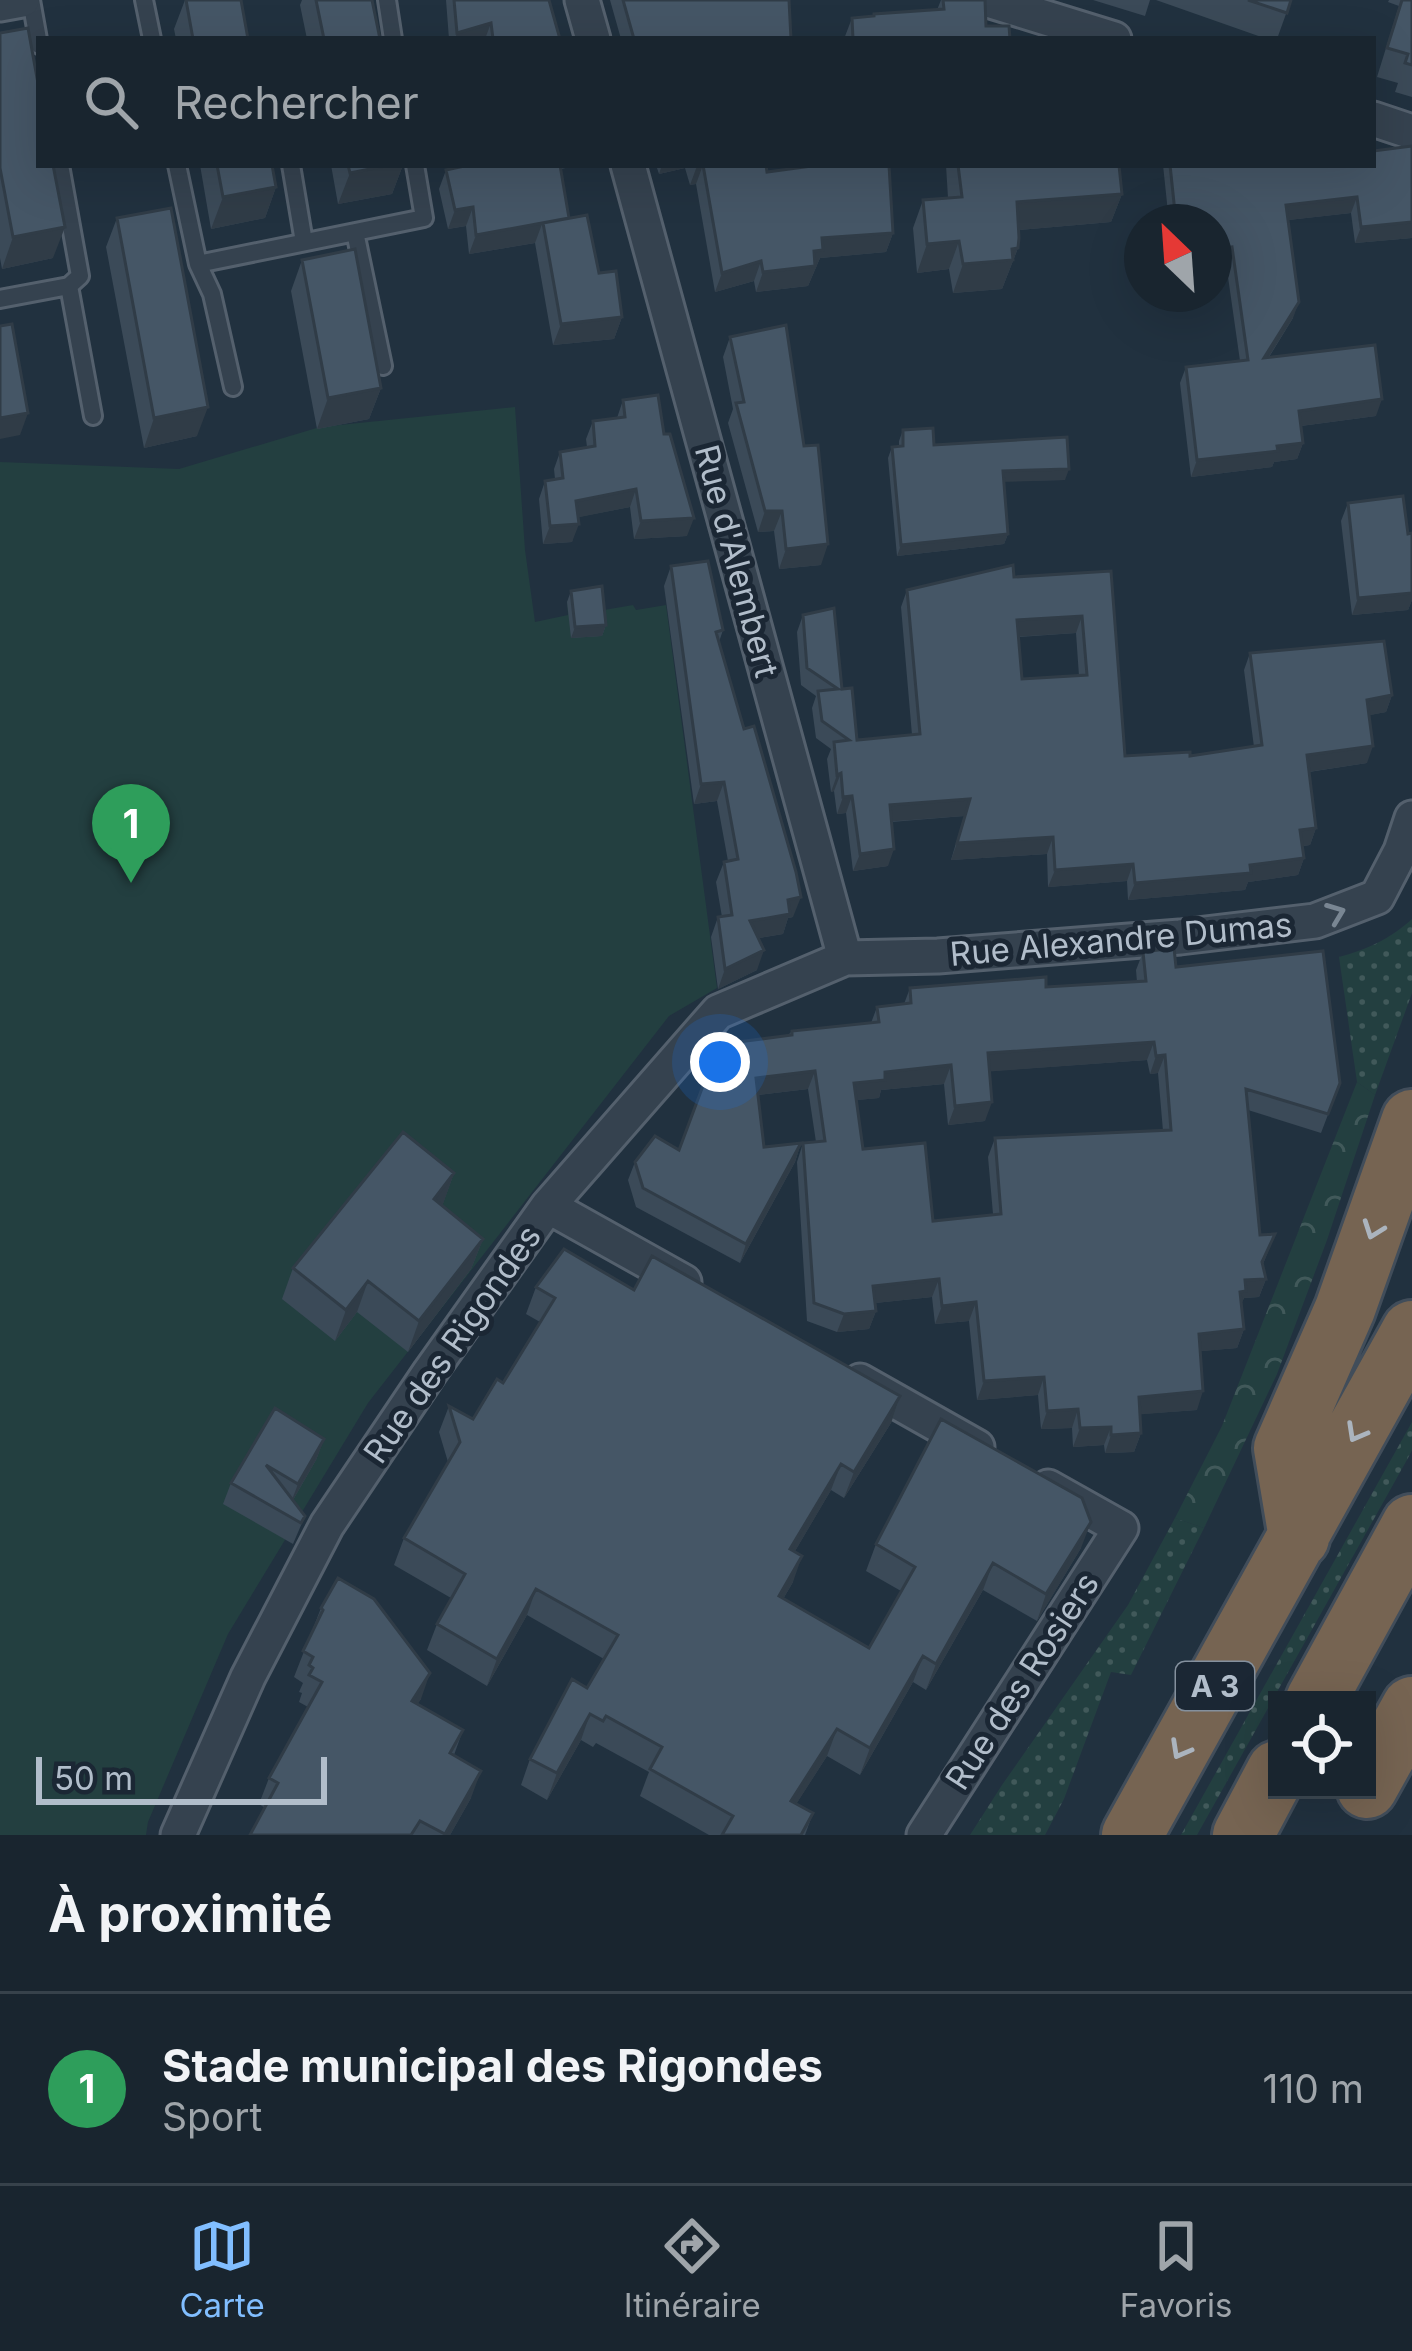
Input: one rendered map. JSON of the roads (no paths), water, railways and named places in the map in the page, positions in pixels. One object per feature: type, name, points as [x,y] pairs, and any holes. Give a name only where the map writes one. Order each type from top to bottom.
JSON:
[{"type":"highway","points":[[1299,1538],[1284,1448],[1345,1309],[1412,1120]]},
{"type":"highway","name":"A 3","points":[[1132,1835],[1412,1330]]},
{"type":"highway","points":[[1321,1691],[1412,1525]]},
{"type":"highway","points":[[1376,1771],[1412,1707]]},
{"type":"highway","points":[[1243,1835],[1268,1789]]},
{"type":"highway","points":[[1341,1835],[1361,1799]]},
{"type":"street","points":[[0,4],[27,0]]},
{"type":"street","points":[[582,0],[591,36]]},
{"type":"street","points":[[988,0],[1104,36]]},
{"type":"street","points":[[1376,120],[1412,132]]},
{"type":"street","name":"Rue d'Alembert","points":[[629,168],[845,958]]},
{"type":"street","name":"Rue Alexandre Dumas","points":[[845,958],[938,956],[1180,937],[1315,921],[1377,898],[1412,818]]},
{"type":"street","name":"Rue des Rigondes","points":[[178,1835],[248,1677],[327,1525],[548,1206],[718,1012],[845,958]]},
{"type":"street","points":[[548,1206],[710,1297]]},
{"type":"street","name":"Rue des Rosiers","points":[[834,1366],[1121,1528],[924,1835]]},
{"type":"lane","points":[[27,0],[37,36]]},
{"type":"lane","points":[[144,0],[151,36]]},
{"type":"lane","points":[[387,0],[393,36]]},
{"type":"lane","points":[[0,299],[69,286],[80,276],[61,168]]},
{"type":"lane","points":[[179,168],[198,264],[212,294],[233,387]]},
{"type":"lane","points":[[292,168],[304,242]]},
{"type":"lane","points":[[198,264],[424,218],[416,168]]},
{"type":"lane","points":[[355,232],[383,366]]},
{"type":"lane","points":[[69,286],[93,416]]},
{"type":"place","name":"Stade municipal des Rigondes","points":[[131,883]]}]
